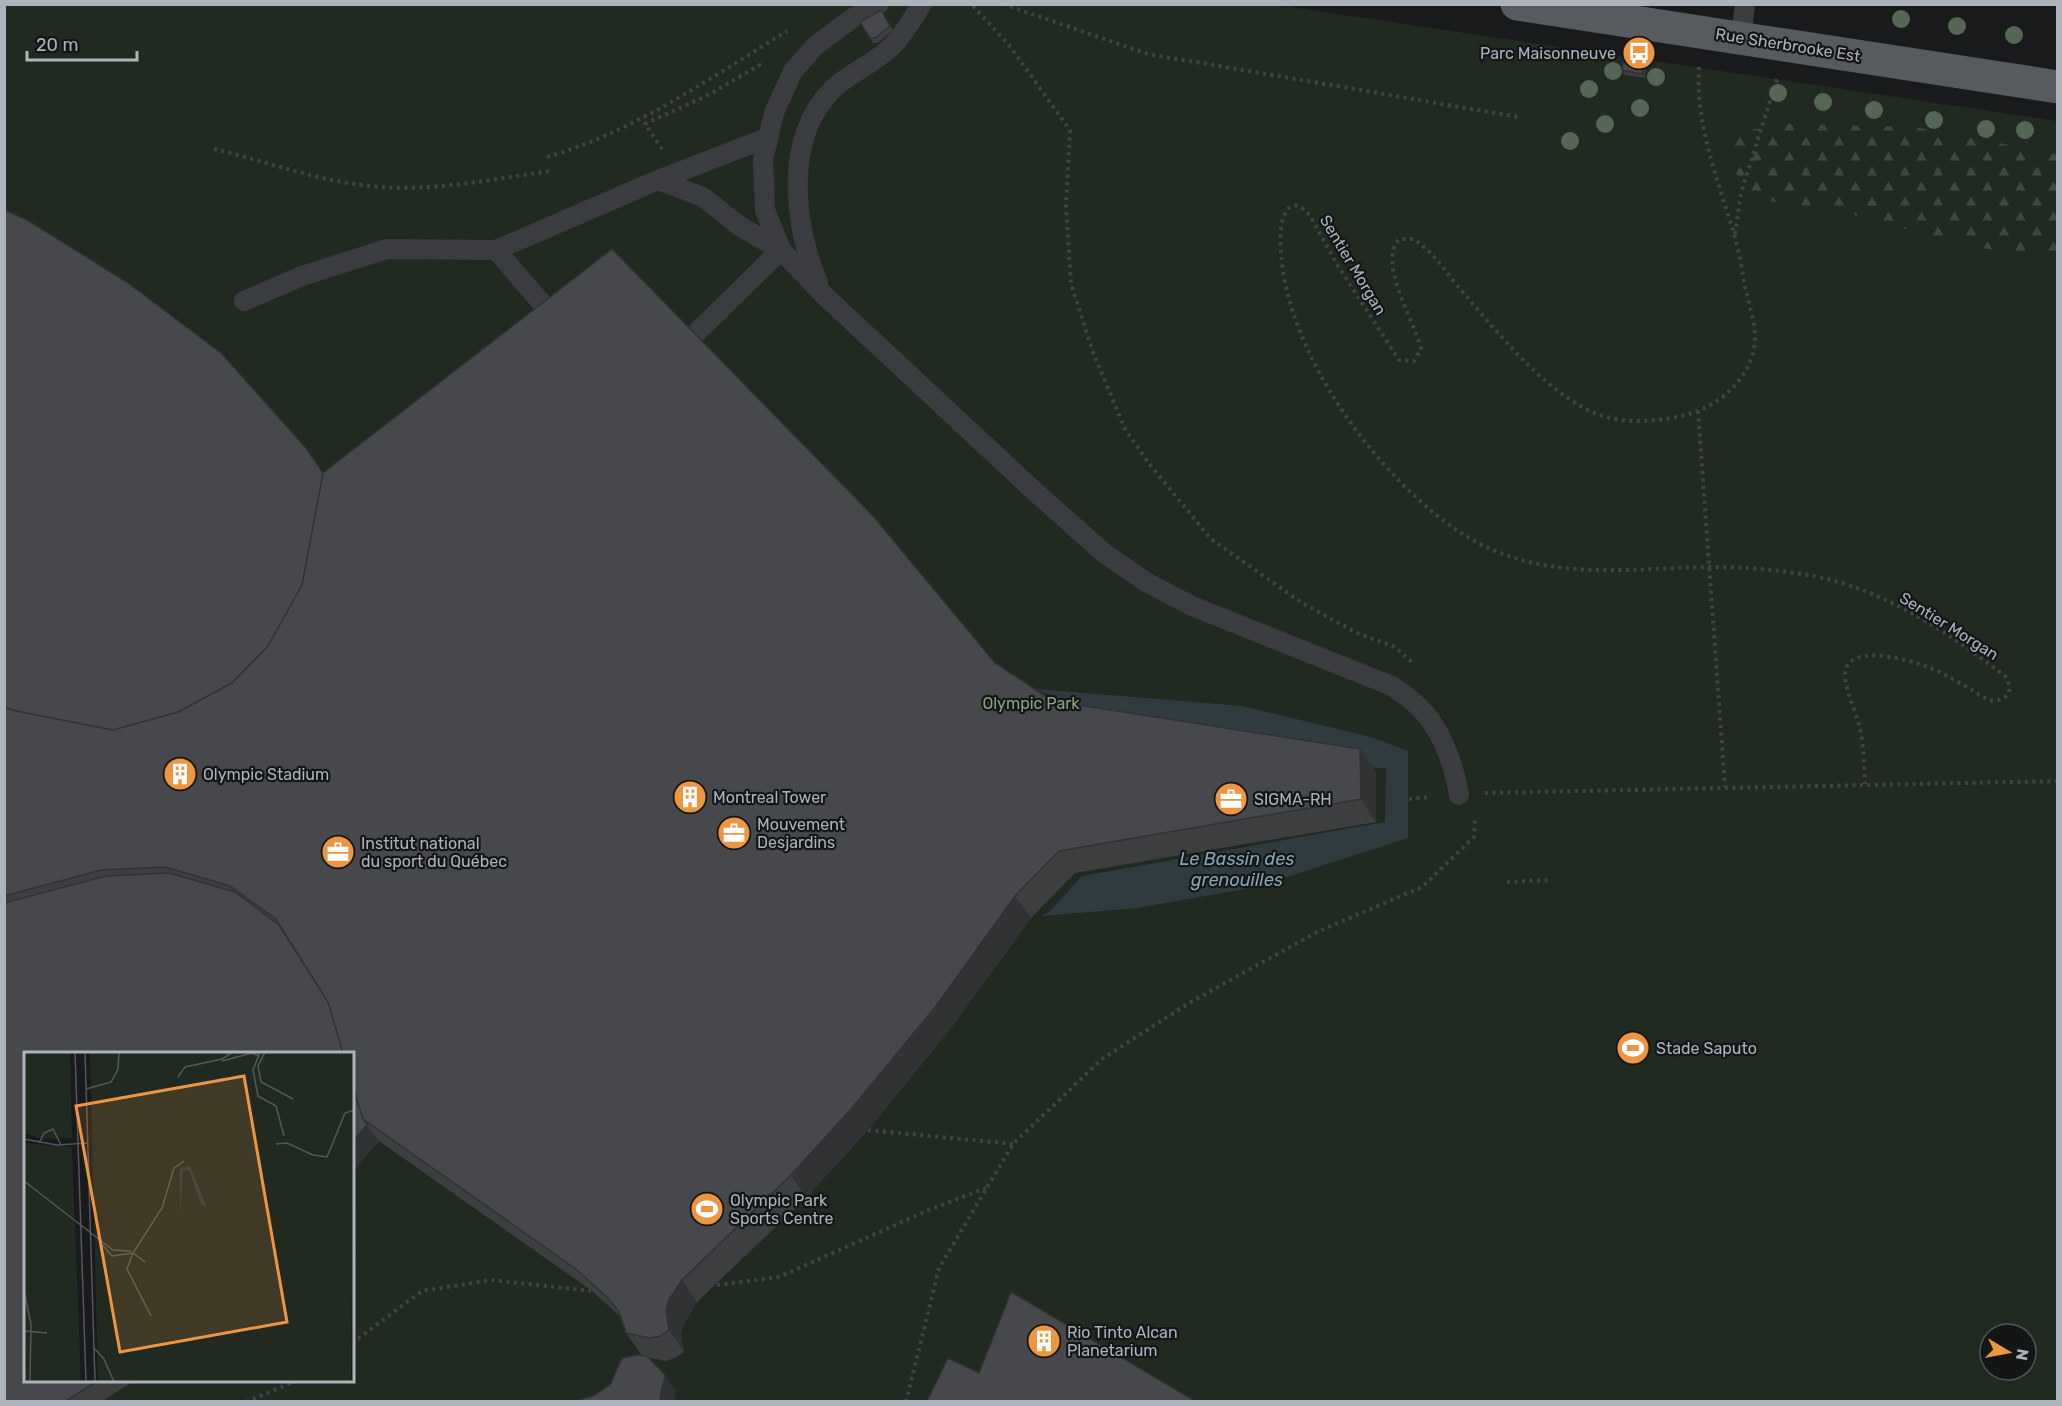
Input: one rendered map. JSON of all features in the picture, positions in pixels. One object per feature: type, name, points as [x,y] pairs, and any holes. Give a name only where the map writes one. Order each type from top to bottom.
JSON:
[{"type":"main road","name":"Rue Sherbrooke Est","points":[[1522,5],[2058,87]]},
{"type":"lane","points":[[781,250],[765,210],[764,160],[774,113],[793,71],[815,46],[854,17],[879,4]]},
{"type":"lane","points":[[823,294],[809,260],[798,214],[800,157],[813,114],[834,88],[892,46],[922,4]]},
{"type":"lane","points":[[1741,38],[1745,4]]},
{"type":"lane","points":[[244,301],[302,276],[387,249],[496,250],[658,180],[769,137]]},
{"type":"lane","points":[[658,180],[703,197],[738,225],[781,250],[823,294],[1104,553],[1146,582],[1192,606],[1392,686],[1419,706],[1442,742],[1468,794]]},
{"type":"lane","points":[[496,250],[560,324]]},
{"type":"lane","points":[[692,337],[781,250]]},
{"type":"path","points":[[1004,4],[1148,54],[1517,117]]},
{"type":"path","points":[[973,6],[1009,45],[1070,130],[1066,206],[1071,284],[1093,352],[1131,438],[1150,465],[1211,539],[1302,603],[1357,633],[1395,647],[1405,654],[1419,671]]},
{"type":"path","points":[[547,156],[579,147],[627,125],[796,26]]},
{"type":"path","name":"Sentier Morgan","points":[[1699,70],[1697,92],[1710,152],[1734,236],[1755,340],[1746,370],[1737,385],[1725,396],[1698,411],[1672,418],[1646,421],[1603,417],[1583,408],[1531,366],[1427,249],[1407,237],[1399,239],[1394,245],[1391,259],[1399,290],[1421,349],[1414,361],[1399,360],[1338,266],[1310,216],[1305,209],[1296,206],[1284,212],[1281,234],[1285,275],[1307,348],[1335,400],[1374,452],[1418,499],[1450,525],[1485,546],[1555,567],[1622,572],[1709,567],[1809,575],[1860,590],[1890,602],[1946,635],[2006,677],[2011,685],[2009,693],[2004,699],[1997,701],[1988,700],[1928,667],[1875,655],[1859,656],[1852,661],[1846,668],[1845,677],[1859,727],[1865,784]]},
{"type":"path","points":[[1734,236],[1741,193],[1777,81]]},
{"type":"path","points":[[214,149],[350,183],[381,187],[432,186],[550,171]]},
{"type":"path","points":[[1698,411],[1725,787]]},
{"type":"path","points":[[1468,794],[2058,781]]},
{"type":"path","points":[[906,1401],[939,1268],[1013,1144],[1102,1059],[1189,1003],[1317,932],[1422,887],[1474,837],[1475,815]]},
{"type":"path","points":[[1507,882],[1551,880]]},
{"type":"path","points":[[868,1130],[1013,1144]]},
{"type":"path","points":[[717,1285],[779,1277],[931,1209],[987,1188]]},
{"type":"path","points":[[354,1342],[422,1291],[491,1280],[592,1291]]},
{"type":"path","points":[[246,1401],[293,1382]]},
{"type":"green space","name":"Olympic Park","points":[[5,5],[1277,5],[2057,121],[2057,1401],[5,1402]]},
{"type":"green space","points":[[1788,124],[1915,127],[2057,154],[2057,253],[2004,251],[1978,247],[1847,213],[1785,204],[1753,194],[1730,165],[1735,144],[1744,131]]},
{"type":"water","name":"Le Bassin des grenouilles","points":[[1036,689],[1242,706],[1371,737],[1408,751],[1408,838],[1256,887],[1137,908],[1041,916],[1050,911],[1082,876],[1385,822],[1386,769],[1072,720],[1052,696]]},
{"type":"building","points":[[881,10],[890,26],[875,38],[870,38],[860,22]]},
{"type":"building","points":[[1623,62],[1644,65],[1642,74],[1622,70]]},
{"type":"building","points":[[4,210],[27,220],[128,283],[221,353],[305,447],[323,473],[302,585],[268,646],[232,683],[178,712],[113,730],[4,707]]},
{"type":"building","name":"Montreal Tower","points":[[612,249],[873,516],[995,663],[1053,701],[1360,749],[1361,799],[1059,851],[1015,896],[936,1006],[852,1108],[791,1175],[682,1280],[668,1301],[666,1312],[669,1330],[660,1336],[650,1338],[626,1333],[619,1312],[610,1300],[576,1269],[363,1119],[354,1090],[354,1052],[343,1052],[328,1002],[276,919],[230,886],[165,867],[101,870],[4,896],[4,707],[113,730],[178,712],[232,683],[268,646],[302,585],[323,473]]},
{"type":"building","points":[[169,873],[235,892],[279,925],[328,1002],[343,1052],[24,1052],[24,1382],[96,1382],[66,1401],[4,1401],[4,903],[106,876]]},
{"type":"building","points":[[354,1090],[363,1119],[367,1125],[354,1140]]},
{"type":"building","name":"Rio Tinto Alcan Planetarium","points":[[1011,1292],[1195,1401],[927,1401],[948,1358],[979,1373]]},
{"type":"building","points":[[647,1356],[665,1375],[660,1398],[662,1401],[576,1401],[593,1396],[610,1385],[622,1358]]},
{"type":"place","name":"Parc Maisonneuve","points":[[1639,53]]},
{"type":"place","name":"Olympic Stadium","points":[[180,774]]},
{"type":"place","name":"Montreal Tower","points":[[690,797]]},
{"type":"place","name":"SIGMA-RH","points":[[1231,799]]},
{"type":"place","name":"Mouvement Desjardins","points":[[734,833]]},
{"type":"place","name":"Institut national du sport du Québec","points":[[338,852]]},
{"type":"place","name":"Stade Saputo","points":[[1633,1048]]},
{"type":"place","name":"Olympic Park Sports Centre","points":[[707,1209]]},
{"type":"place","name":"Rio Tinto Alcan Planetarium","points":[[1044,1341]]}]
